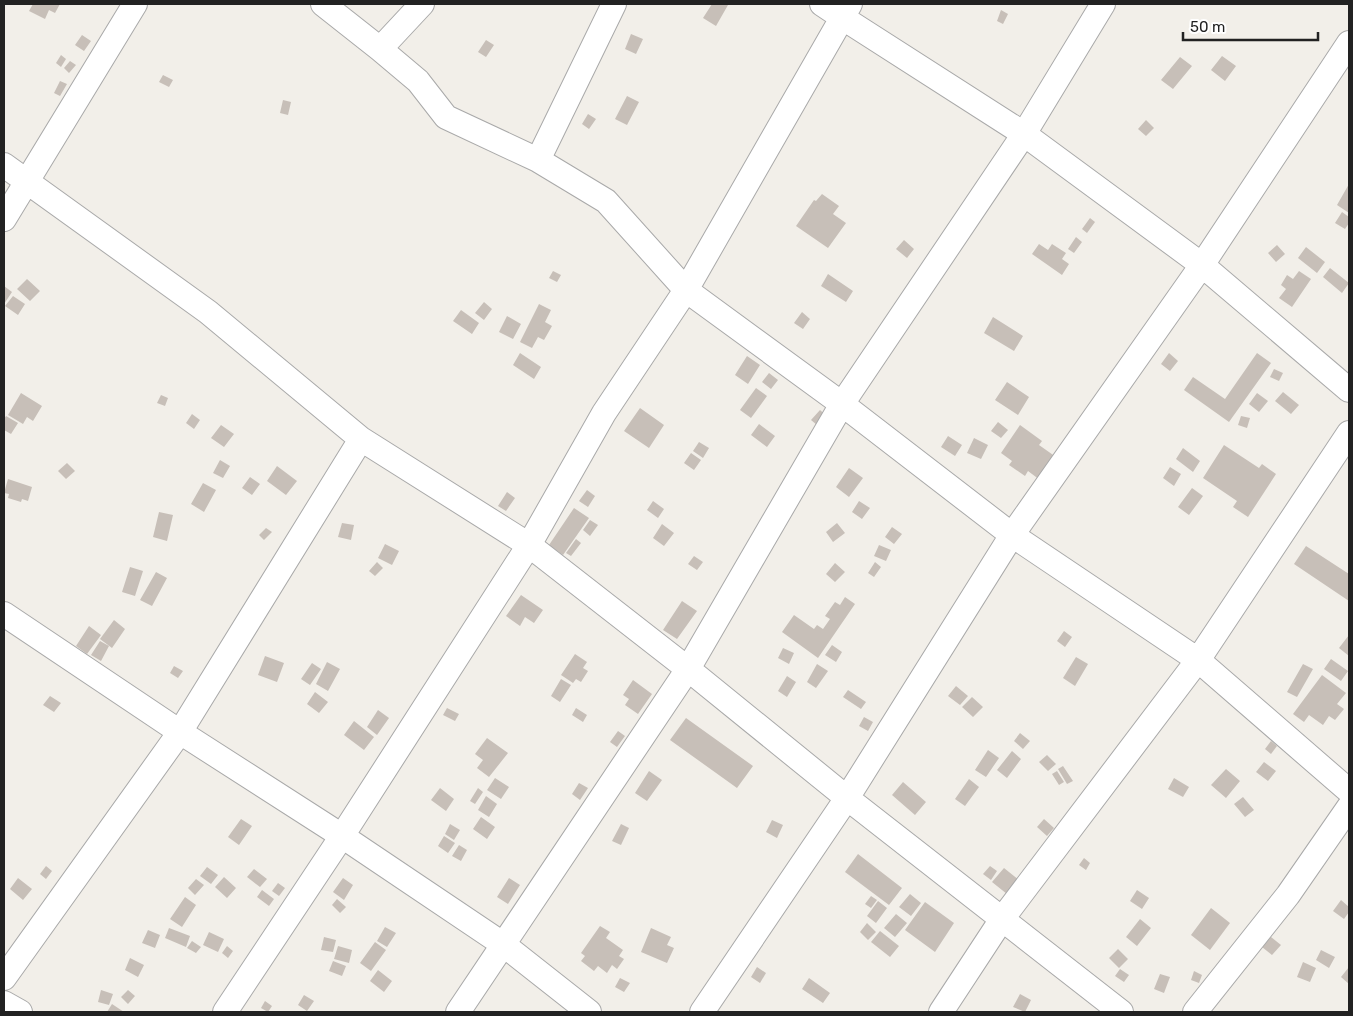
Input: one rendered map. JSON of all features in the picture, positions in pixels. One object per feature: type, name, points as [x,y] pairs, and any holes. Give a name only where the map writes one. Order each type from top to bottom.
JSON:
[{"type":"street","points":[[4,219],[135,4]]},
{"type":"street","points":[[323,4],[418,81],[446,117],[538,160],[606,201],[686,290],[842,404],[1012,535],[1198,660],[1349,792]]},
{"type":"street","points":[[380,49],[422,4]]},
{"type":"street","points":[[538,160],[614,4]]},
{"type":"street","points":[[822,4],[846,11],[1024,134],[1202,265],[1349,390]]},
{"type":"street","points":[[458,1012],[688,670],[842,404],[1024,134],[1103,4]]},
{"type":"street","points":[[225,1012],[342,836],[529,545],[604,413],[686,290],[846,11]]},
{"type":"street","points":[[702,1012],[847,798],[1012,535],[1202,265],[1349,43]]},
{"type":"street","points":[[4,165],[208,312],[361,439],[529,545],[847,798],[1121,1012]]},
{"type":"street","points":[[942,1012],[1002,918],[1198,660],[1349,433]]},
{"type":"street","points":[[4,978],[180,732],[361,439]]},
{"type":"street","points":[[4,615],[180,732],[342,836],[504,945],[588,1012]]},
{"type":"street","points":[[1195,1012],[1288,894],[1349,807]]},
{"type":"street","points":[[4,1003],[20,1012]]},
{"type":"building","points":[[33,4],[60,4],[55,13],[49,10],[45,19],[29,11]]},
{"type":"building","points":[[712,4],[728,5],[716,26],[703,18]]},
{"type":"building","points":[[1001,10],[1008,14],[1003,24],[997,21]]},
{"type":"building","points":[[631,34],[643,39],[636,54],[625,49]]},
{"type":"building","points":[[82,35],[91,41],[84,51],[75,45]]},
{"type":"building","points":[[486,40],[494,45],[486,57],[478,52]]},
{"type":"building","points":[[61,55],[66,59],[61,67],[56,63]]},
{"type":"building","points":[[1222,56],[1236,66],[1225,81],[1211,70]]},
{"type":"building","points":[[1180,57],[1192,66],[1173,89],[1161,80]]},
{"type":"building","points":[[70,61],[76,65],[69,73],[64,68]]},
{"type":"building","points":[[163,75],[173,80],[169,87],[159,82]]},
{"type":"building","points":[[60,81],[67,84],[60,96],[54,93]]},
{"type":"building","points":[[627,96],[639,102],[627,125],[615,119]]},
{"type":"building","points":[[283,100],[291,102],[288,115],[280,113]]},
{"type":"building","points":[[588,114],[596,119],[589,129],[582,124]]},
{"type":"building","points":[[1146,120],[1154,128],[1146,136],[1138,129]]},
{"type":"building","points":[[1349,184],[1349,213],[1337,205]]},
{"type":"building","points":[[822,194],[839,206],[833,214],[846,223],[828,248],[796,226],[814,200],[816,201]]},
{"type":"building","points":[[1342,212],[1349,217],[1349,223],[1345,229],[1335,223]]},
{"type":"building","points":[[1090,218],[1095,222],[1087,233],[1082,229]]},
{"type":"building","points":[[1076,237],[1082,242],[1074,253],[1068,249]]},
{"type":"building","points":[[904,240],[914,249],[907,258],[896,249]]},
{"type":"building","points":[[1039,244],[1048,250],[1052,244],[1066,253],[1062,259],[1069,264],[1062,275],[1032,254]]},
{"type":"building","points":[[1277,245],[1285,254],[1276,262],[1268,253]]},
{"type":"building","points":[[1306,247],[1325,262],[1317,273],[1298,258]]},
{"type":"building","points":[[1330,268],[1349,283],[1342,293],[1323,277]]},
{"type":"building","points":[[553,271],[561,275],[557,282],[549,278]]},
{"type":"building","points":[[1299,271],[1311,279],[1292,307],[1279,298],[1286,289],[1281,285],[1287,275],[1293,279]]},
{"type":"building","points":[[828,274],[853,291],[846,302],[821,286]]},
{"type":"building","points":[[27,279],[40,291],[30,301],[17,289]]},
{"type":"building","points":[[4,286],[12,292],[4,304]]},
{"type":"building","points":[[13,296],[25,304],[18,315],[5,306]]},
{"type":"building","points":[[484,302],[492,309],[484,320],[475,313]]},
{"type":"building","points":[[539,304],[551,310],[545,322],[552,326],[544,340],[538,337],[532,348],[520,342]]},
{"type":"building","points":[[461,310],[479,323],[472,334],[453,321]]},
{"type":"building","points":[[802,312],[810,319],[803,329],[794,323]]},
{"type":"building","points":[[507,316],[521,324],[513,339],[499,332]]},
{"type":"building","points":[[993,317],[1023,336],[1014,351],[984,333]]},
{"type":"building","points":[[520,353],[541,367],[534,379],[513,365]]},
{"type":"building","points":[[1169,353],[1178,361],[1170,371],[1161,364]]},
{"type":"building","points":[[1257,353],[1271,363],[1229,422],[1184,390],[1193,377],[1225,399]]},
{"type":"building","points":[[747,356],[760,365],[748,384],[735,375]]},
{"type":"building","points":[[1274,369],[1283,373],[1279,381],[1270,377]]},
{"type":"building","points":[[769,373],[778,380],[771,389],[762,382]]},
{"type":"building","points":[[1007,382],[1029,397],[1018,415],[995,400]]},
{"type":"building","points":[[756,388],[767,396],[751,418],[740,410]]},
{"type":"building","points":[[1283,392],[1299,405],[1291,414],[1275,401]]},
{"type":"building","points":[[21,393],[42,406],[33,421],[27,417],[23,424],[8,415]]},
{"type":"building","points":[[1257,393],[1268,401],[1259,412],[1249,404]]},
{"type":"building","points":[[161,395],[168,398],[165,406],[157,403]]},
{"type":"building","points":[[640,408],[664,425],[649,448],[624,431]]},
{"type":"building","points":[[820,410],[831,420],[823,430],[811,420]]},
{"type":"building","points":[[192,414],[200,420],[194,429],[186,423]]},
{"type":"building","points":[[6,416],[18,423],[11,434],[4,430],[4,419]]},
{"type":"building","points":[[1241,416],[1250,418],[1247,428],[1238,425]]},
{"type":"building","points":[[998,422],[1008,430],[1001,438],[991,431]]},
{"type":"building","points":[[759,424],[775,436],[767,447],[751,435]]},
{"type":"building","points":[[221,425],[234,434],[224,447],[211,438]]},
{"type":"building","points":[[1020,425],[1042,441],[1039,445],[1056,457],[1040,480],[1028,471],[1025,476],[1009,465],[1012,461],[1001,453]]},
{"type":"building","points":[[948,436],[962,445],[955,456],[941,447]]},
{"type":"building","points":[[974,438],[988,445],[981,459],[967,453]]},
{"type":"building","points":[[699,442],[709,448],[703,458],[693,451]]},
{"type":"building","points":[[1224,445],[1259,468],[1262,464],[1276,474],[1248,517],[1233,507],[1237,501],[1203,478]]},
{"type":"building","points":[[1183,448],[1200,461],[1193,472],[1176,459]]},
{"type":"building","points":[[691,453],[701,460],[694,470],[684,463]]},
{"type":"building","points":[[220,460],[230,466],[223,478],[213,473]]},
{"type":"building","points":[[67,463],[75,471],[66,479],[58,471]]},
{"type":"building","points":[[277,466],[297,481],[286,495],[267,481]]},
{"type":"building","points":[[1170,467],[1181,474],[1174,486],[1163,478]]},
{"type":"building","points":[[849,468],[863,478],[849,497],[836,487]]},
{"type":"building","points":[[250,477],[260,484],[252,495],[242,488]]},
{"type":"building","points":[[8,479],[32,487],[28,501],[22,499],[21,502],[8,498],[9,494],[4,493]]},
{"type":"building","points":[[203,483],[216,490],[204,512],[191,504]]},
{"type":"building","points":[[1192,488],[1203,496],[1189,515],[1178,507]]},
{"type":"building","points":[[587,490],[595,496],[588,507],[579,501]]},
{"type":"building","points":[[507,492],[515,498],[506,511],[498,506]]},
{"type":"building","points":[[653,501],[664,509],[658,518],[647,510]]},
{"type":"building","points":[[859,501],[870,508],[862,519],[852,512]]},
{"type":"building","points":[[574,508],[589,518],[563,555],[549,545]]},
{"type":"building","points":[[159,512],[173,515],[167,541],[153,537]]},
{"type":"building","points":[[590,520],[598,525],[590,536],[583,530]]},
{"type":"building","points":[[342,523],[354,525],[351,540],[338,537]]},
{"type":"building","points":[[837,523],[845,533],[833,542],[826,532]]},
{"type":"building","points":[[662,524],[674,533],[664,546],[653,538]]},
{"type":"building","points":[[892,527],[902,534],[894,544],[885,537]]},
{"type":"building","points":[[266,528],[272,532],[264,540],[259,535]]},
{"type":"building","points":[[576,539],[581,543],[571,556],[566,553]]},
{"type":"building","points":[[385,544],[399,551],[392,565],[378,558]]},
{"type":"building","points":[[879,545],[891,550],[886,561],[874,556]]},
{"type":"building","points":[[1306,546],[1349,574],[1349,601],[1294,564]]},
{"type":"building","points":[[694,556],[703,562],[697,570],[688,564]]},
{"type":"building","points":[[377,562],[383,568],[375,576],[369,571]]},
{"type":"building","points":[[875,562],[881,567],[874,577],[868,573]]},
{"type":"building","points":[[835,563],[845,572],[835,582],[826,574]]},
{"type":"building","points":[[130,567],[143,571],[135,596],[122,592]]},
{"type":"building","points":[[156,572],[167,578],[152,606],[140,600]]},
{"type":"building","points":[[521,595],[543,610],[534,623],[525,617],[520,626],[506,616]]},
{"type":"building","points":[[845,597],[855,604],[818,658],[782,632],[794,615],[814,629],[817,625],[823,629],[830,619],[825,616],[835,602],[840,605]]},
{"type":"building","points":[[682,601],[697,611],[677,639],[663,630]]},
{"type":"building","points":[[114,620],[125,629],[112,648],[100,639]]},
{"type":"building","points":[[89,626],[101,635],[87,654],[76,646]]},
{"type":"building","points":[[1064,631],[1072,637],[1065,647],[1057,641]]},
{"type":"building","points":[[1349,635],[1349,656],[1339,648]]},
{"type":"building","points":[[100,641],[109,646],[101,661],[91,655]]},
{"type":"building","points":[[832,645],[842,652],[836,662],[825,655]]},
{"type":"building","points":[[783,648],[794,653],[789,664],[778,658]]},
{"type":"building","points":[[575,654],[587,662],[583,668],[588,671],[581,682],[576,679],[573,683],[561,675]]},
{"type":"building","points":[[265,656],[284,663],[277,682],[258,675]]},
{"type":"building","points":[[1076,657],[1088,664],[1075,686],[1063,678]]},
{"type":"building","points":[[1331,659],[1348,671],[1341,681],[1324,669]]},
{"type":"building","points":[[327,662],[340,669],[328,691],[316,684]]},
{"type":"building","points":[[312,663],[321,669],[310,685],[301,679]]},
{"type":"building","points":[[817,664],[828,671],[816,688],[807,682]]},
{"type":"building","points":[[1303,664],[1313,669],[1297,697],[1287,692]]},
{"type":"building","points":[[174,666],[183,671],[178,678],[170,673]]},
{"type":"building","points":[[1322,675],[1346,693],[1337,704],[1344,709],[1335,720],[1329,716],[1323,725],[1309,715],[1304,722],[1293,714]]},
{"type":"building","points":[[787,676],[796,682],[787,697],[778,691]]},
{"type":"building","points":[[561,679],[571,685],[560,702],[551,696]]},
{"type":"building","points":[[633,680],[652,694],[638,714],[625,705],[629,699],[623,695]]},
{"type":"building","points":[[956,686],[968,696],[960,705],[948,696]]},
{"type":"building","points":[[848,690],[866,702],[861,709],[843,697]]},
{"type":"building","points":[[315,692],[328,702],[319,713],[307,704]]},
{"type":"building","points":[[50,696],[61,703],[54,712],[43,705]]},
{"type":"building","points":[[972,697],[983,707],[973,717],[962,707]]},
{"type":"building","points":[[447,708],[459,714],[455,721],[443,715]]},
{"type":"building","points":[[576,708],[587,715],[583,722],[572,715]]},
{"type":"building","points":[[378,710],[389,718],[377,735],[367,727]]},
{"type":"building","points":[[864,717],[873,722],[868,731],[859,726]]},
{"type":"building","points":[[686,718],[753,766],[737,788],[670,740]]},
{"type":"building","points":[[354,721],[374,737],[364,750],[344,735]]},
{"type":"building","points":[[618,731],[625,736],[617,747],[610,742]]},
{"type":"building","points":[[1020,733],[1030,741],[1023,749],[1014,741]]},
{"type":"building","points":[[487,738],[508,753],[489,777],[477,768],[483,760],[475,754]]},
{"type":"building","points":[[1271,741],[1277,746],[1271,754],[1265,749]]},
{"type":"building","points":[[988,750],[999,758],[986,777],[975,770]]},
{"type":"building","points":[[1012,751],[1021,759],[1007,778],[997,770]]},
{"type":"building","points":[[1047,755],[1056,764],[1048,771],[1039,762]]},
{"type":"building","points":[[1264,762],[1276,771],[1268,781],[1256,772]]},
{"type":"building","points":[[1063,766],[1073,781],[1067,784],[1058,769]]},
{"type":"building","points":[[1226,769],[1240,781],[1226,798],[1211,785]]},
{"type":"building","points":[[649,771],[662,780],[647,801],[635,793]]},
{"type":"building","points":[[1057,771],[1064,782],[1059,785],[1052,774]]},
{"type":"building","points":[[495,778],[509,787],[501,799],[487,790]]},
{"type":"building","points":[[1174,778],[1189,787],[1183,797],[1168,789]]},
{"type":"building","points":[[969,779],[979,787],[965,806],[955,799]]},
{"type":"building","points":[[903,782],[926,802],[915,815],[892,795]]},
{"type":"building","points":[[579,783],[588,788],[580,800],[572,794]]},
{"type":"building","points":[[440,788],[454,799],[446,811],[431,800]]},
{"type":"building","points":[[478,788],[483,792],[475,804],[470,801]]},
{"type":"building","points":[[486,796],[497,804],[489,817],[478,810]]},
{"type":"building","points":[[1243,797],[1254,810],[1245,817],[1234,804]]},
{"type":"building","points":[[481,817],[495,827],[487,839],[473,829]]},
{"type":"building","points":[[241,819],[252,826],[239,845],[228,837]]},
{"type":"building","points":[[1044,819],[1054,828],[1047,836],[1037,827]]},
{"type":"building","points":[[772,820],[783,825],[777,838],[766,832]]},
{"type":"building","points":[[450,824],[460,830],[454,840],[445,834]]},
{"type":"building","points":[[621,824],[629,828],[621,845],[612,841]]},
{"type":"building","points":[[444,836],[455,843],[448,853],[438,846]]},
{"type":"building","points":[[459,845],[467,850],[461,861],[452,856]]},
{"type":"building","points":[[858,854],[902,888],[889,905],[845,872]]},
{"type":"building","points":[[1084,858],[1090,863],[1086,870],[1079,865]]},
{"type":"building","points":[[46,866],[52,871],[46,879],[40,874]]},
{"type":"building","points":[[990,866],[997,871],[991,880],[983,874]]},
{"type":"building","points":[[207,867],[218,875],[211,884],[200,876]]},
{"type":"building","points":[[1004,868],[1019,880],[1007,894],[992,882]]},
{"type":"building","points":[[254,869],[267,879],[260,887],[247,877]]},
{"type":"building","points":[[224,877],[236,888],[227,898],[215,887]]},
{"type":"building","points":[[18,878],[32,889],[23,900],[10,889]]},
{"type":"building","points":[[343,878],[353,885],[344,900],[333,892]]},
{"type":"building","points":[[509,878],[520,885],[508,904],[497,897]]},
{"type":"building","points":[[196,879],[204,885],[195,895],[188,888]]},
{"type":"building","points":[[278,883],[285,888],[279,896],[272,891]]},
{"type":"building","points":[[262,890],[274,899],[269,906],[257,897]]},
{"type":"building","points":[[1137,890],[1149,898],[1142,909],[1130,901]]},
{"type":"building","points":[[910,894],[921,903],[911,916],[899,907]]},
{"type":"building","points":[[871,896],[877,900],[871,908],[865,904]]},
{"type":"building","points":[[185,897],[196,905],[182,927],[170,919]]},
{"type":"building","points":[[337,899],[346,907],[340,913],[332,905]]},
{"type":"building","points":[[1341,900],[1349,907],[1349,912],[1344,919],[1333,911]]},
{"type":"building","points":[[878,901],[887,908],[876,923],[867,916]]},
{"type":"building","points":[[925,902],[954,923],[935,952],[905,930]]},
{"type":"building","points":[[1211,908],[1230,923],[1210,950],[1191,935]]},
{"type":"building","points":[[896,914],[907,923],[895,937],[884,928]]},
{"type":"building","points":[[1140,919],[1151,928],[1137,946],[1126,937]]},
{"type":"building","points":[[867,923],[876,932],[868,940],[860,932]]},
{"type":"building","points":[[600,926],[610,932],[606,938],[623,950],[619,956],[624,959],[617,969],[612,965],[607,973],[598,966],[594,971],[581,961],[585,956],[581,953]]},
{"type":"building","points":[[385,927],[396,933],[387,947],[377,941]]},
{"type":"building","points":[[169,928],[190,936],[186,947],[165,938]]},
{"type":"building","points":[[651,928],[671,937],[667,945],[674,948],[667,963],[641,952]]},
{"type":"building","points":[[148,930],[160,935],[155,948],[142,943]]},
{"type":"building","points":[[880,931],[899,946],[890,957],[871,942]]},
{"type":"building","points":[[209,932],[224,939],[218,952],[203,945]]},
{"type":"building","points":[[324,937],[336,940],[333,952],[321,950]]},
{"type":"building","points":[[1271,937],[1281,945],[1272,955],[1262,947]]},
{"type":"building","points":[[192,941],[201,947],[196,953],[187,948]]},
{"type":"building","points":[[375,942],[386,950],[371,971],[360,963]]},
{"type":"building","points":[[227,946],[233,951],[228,958],[222,953]]},
{"type":"building","points":[[338,946],[352,950],[349,963],[334,959]]},
{"type":"building","points":[[1118,949],[1128,959],[1119,968],[1109,958]]},
{"type":"building","points":[[1321,950],[1335,957],[1329,968],[1316,960]]},
{"type":"building","points":[[130,958],[144,965],[138,977],[125,970]]},
{"type":"building","points":[[333,961],[346,966],[342,976],[329,971]]},
{"type":"building","points":[[1303,962],[1316,968],[1310,982],[1297,977]]},
{"type":"building","points":[[757,967],[766,973],[760,983],[751,977]]},
{"type":"building","points":[[1349,967],[1349,984],[1341,977]]},
{"type":"building","points":[[1120,969],[1129,975],[1124,982],[1115,976]]},
{"type":"building","points":[[378,970],[392,981],[384,992],[370,981]]},
{"type":"building","points":[[1194,971],[1202,975],[1199,983],[1191,980]]},
{"type":"building","points":[[1160,974],[1170,977],[1164,993],[1154,989]]},
{"type":"building","points":[[620,978],[630,983],[624,992],[615,987]]},
{"type":"building","points":[[809,978],[830,993],[823,1003],[802,989]]},
{"type":"building","points":[[101,990],[113,994],[109,1005],[98,1002]]},
{"type":"building","points":[[128,990],[135,996],[128,1004],[121,997]]},
{"type":"building","points":[[1020,994],[1031,1000],[1025,1012],[1013,1007]]},
{"type":"building","points":[[304,995],[314,1001],[307,1011],[298,1005]]},
{"type":"building","points":[[265,1001],[272,1006],[268,1012],[261,1008]]},
{"type":"building","points":[[112,1004],[124,1012],[107,1012]]}]
